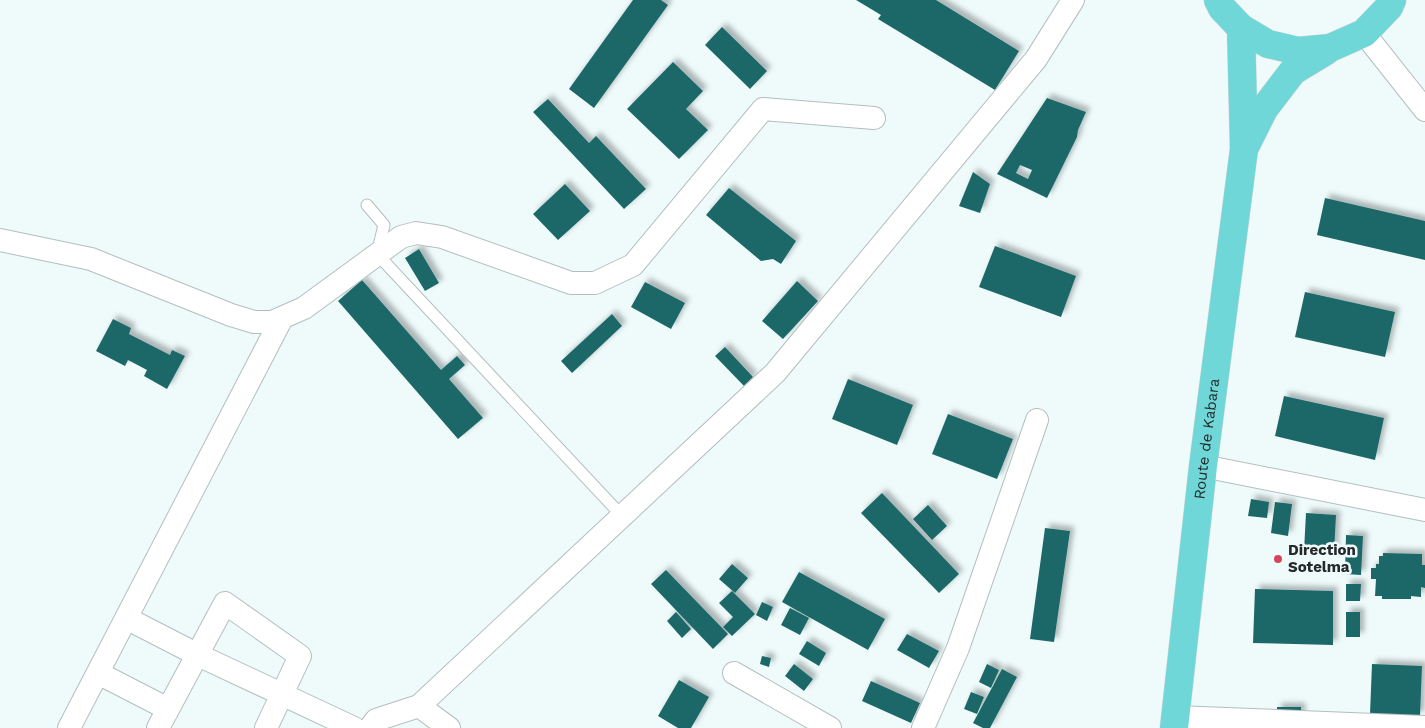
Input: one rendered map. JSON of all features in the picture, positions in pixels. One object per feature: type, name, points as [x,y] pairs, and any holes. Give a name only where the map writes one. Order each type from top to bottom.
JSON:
[{"type":"main road","points":[[1244,149],[1264,109],[1293,71],[1330,48],[1364,33],[1389,7],[1392,0]]},
{"type":"main road","points":[[1221,9],[1268,44],[1298,51],[1330,48]]},
{"type":"main road","points":[[1221,9],[1244,149]]},
{"type":"main road","name":"Route de Kabara","points":[[1175,723],[1203,466],[1244,149]]},
{"type":"street","points":[[370,728],[376,720],[419,706],[775,373],[1036,59],[1073,0]]},
{"type":"street","points":[[1364,33],[1425,110]]},
{"type":"street","points":[[0,240],[91,259],[231,315],[254,322],[272,322],[304,308],[402,237],[416,233],[442,237],[571,283],[595,283],[632,265],[763,109],[874,118]]},
{"type":"street","points":[[69,728],[282,318]]},
{"type":"street","points":[[923,728],[958,648],[1037,420]]},
{"type":"street","points":[[1203,466],[1425,510]]},
{"type":"street","points":[[98,673],[163,718],[225,603],[300,656],[266,728]]},
{"type":"street","points":[[126,618],[354,728]]},
{"type":"street","points":[[734,673],[830,728]]},
{"type":"street","points":[[419,706],[449,728]]},
{"type":"street","points":[[1175,723],[1425,727]]},
{"type":"lane","points":[[367,205],[384,225],[377,254],[622,516]]},
{"type":"building","points":[[633,0],[661,0],[668,5],[594,108],[569,89]]},
{"type":"building","points":[[856,0],[936,0],[1019,51],[995,90],[878,19],[881,15]]},
{"type":"building","points":[[722,27],[767,71],[750,89],[705,45]]},
{"type":"building","points":[[673,62],[703,91],[686,109],[708,130],[679,159],[627,109]]},
{"type":"building","points":[[1047,98],[1086,112],[1077,137],[1047,198],[997,174]],"holes":[[[1020,165],[1032,170],[1028,179],[1016,173]]]},
{"type":"building","points":[[548,99],[589,143],[596,136],[646,189],[624,209],[533,112]]},
{"type":"building","points":[[973,172],[990,184],[980,213],[959,206]]},
{"type":"building","points":[[565,184],[590,211],[558,240],[533,214]]},
{"type":"building","points":[[729,188],[796,241],[781,264],[773,259],[761,261],[706,215]]},
{"type":"building","points":[[1325,198],[1425,221],[1425,260],[1317,235]]},
{"type":"building","points":[[995,246],[1076,276],[1061,317],[979,287]]},
{"type":"building","points":[[419,249],[439,283],[425,291],[405,258]]},
{"type":"building","points":[[362,280],[441,370],[457,356],[465,365],[449,379],[483,418],[458,439],[338,301]]},
{"type":"building","points":[[797,281],[818,301],[783,339],[762,321]]},
{"type":"building","points":[[645,282],[685,303],[671,329],[631,307]]},
{"type":"building","points":[[1305,292],[1395,312],[1385,357],[1295,337]]},
{"type":"building","points":[[612,314],[622,326],[572,373],[561,361]]},
{"type":"building","points":[[113,319],[131,328],[129,334],[170,355],[172,350],[185,356],[167,389],[144,376],[147,370],[128,360],[125,366],[96,351]]},
{"type":"building","points":[[725,347],[753,377],[744,386],[715,356]]},
{"type":"building","points":[[848,379],[913,405],[897,445],[832,419]]},
{"type":"building","points":[[1284,396],[1384,418],[1375,460],[1275,436]]},
{"type":"building","points":[[948,414],[1013,439],[997,479],[932,454]]},
{"type":"building","points":[[882,493],[959,574],[939,593],[861,513]]},
{"type":"building","points":[[1251,499],[1269,502],[1267,518],[1248,516]]},
{"type":"building","points":[[1275,502],[1292,504],[1288,536],[1271,533]]},
{"type":"building","points":[[928,505],[947,526],[932,540],[913,519]]},
{"type":"building","points":[[1306,513],[1336,515],[1334,553],[1304,551]]},
{"type":"building","points":[[1045,528],[1070,531],[1054,642],[1030,639]]},
{"type":"building","points":[[1346,535],[1363,536],[1361,575],[1345,574]]},
{"type":"building","points":[[1383,553],[1422,554],[1422,565],[1425,565],[1425,588],[1421,587],[1421,597],[1411,596],[1411,599],[1382,599],[1382,596],[1375,596],[1376,579],[1371,579],[1371,568],[1376,568],[1376,564],[1379,564],[1379,556],[1383,556]]},
{"type":"building","points":[[732,564],[748,578],[735,593],[719,579]]},
{"type":"building","points":[[666,570],[728,634],[713,649],[651,584]]},
{"type":"building","points":[[799,572],[885,619],[868,650],[782,602]]},
{"type":"building","points":[[1346,584],[1361,584],[1360,601],[1346,601]]},
{"type":"building","points":[[1255,589],[1333,591],[1333,645],[1253,643]]},
{"type":"building","points":[[732,591],[755,614],[732,636],[723,627],[733,617],[719,603]]},
{"type":"building","points":[[762,602],[773,607],[767,621],[756,615]]},
{"type":"building","points":[[790,608],[809,618],[800,635],[781,625]]},
{"type":"building","points":[[676,612],[691,629],[682,638],[667,621]]},
{"type":"building","points":[[1346,612],[1360,612],[1360,637],[1346,637]]},
{"type":"building","points":[[907,634],[939,651],[929,668],[897,650]]},
{"type":"building","points":[[807,641],[826,653],[819,666],[799,654]]},
{"type":"building","points":[[762,656],[771,658],[769,667],[760,664]]},
{"type":"building","points":[[794,664],[813,679],[804,691],[785,676]]},
{"type":"building","points":[[987,664],[999,670],[991,688],[979,682]]},
{"type":"building","points":[[1372,664],[1422,666],[1420,716],[1370,714]]},
{"type":"building","points":[[1002,669],[1017,677],[990,728],[983,728],[973,723]]},
{"type":"building","points":[[679,680],[709,697],[691,728],[678,728],[658,716]]},
{"type":"building","points":[[871,681],[920,703],[911,723],[862,701]]},
{"type":"building","points":[[971,692],[984,697],[977,714],[964,709]]},
{"type":"building","points":[[1277,707],[1301,707],[1301,718],[1277,718]]},
{"type":"place","name":"Direction Sotelma","points":[[1278,559]]}]
